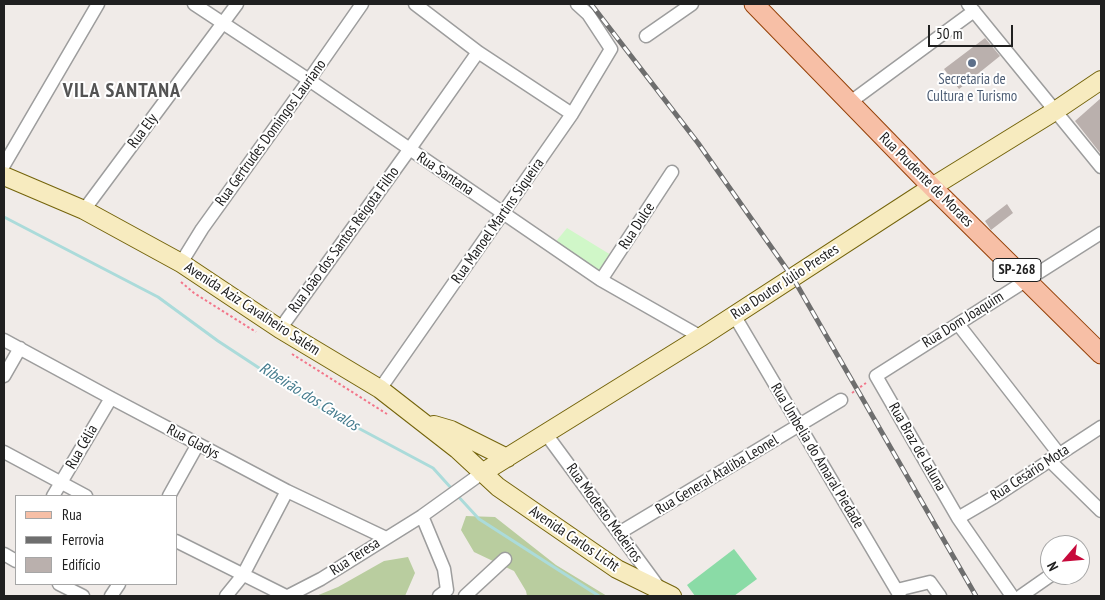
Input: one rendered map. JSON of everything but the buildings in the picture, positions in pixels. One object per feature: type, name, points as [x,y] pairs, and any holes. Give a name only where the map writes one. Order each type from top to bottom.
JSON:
[{"type":"main road","name":"Rua Prudente de Moraes","points":[[754,4],[932,187],[1101,354]]},
{"type":"main road","name":"Rua Doutor Júlio Prestes","points":[[475,478],[701,338],[932,187],[1055,111],[1101,80]]},
{"type":"main road","name":"Avenida Aziz Cavalheiro Salém","points":[[4,176],[84,210],[181,263],[280,329],[380,390],[457,449],[475,478]]},
{"type":"main road","points":[[423,422],[451,430],[507,458]]},
{"type":"main road","name":"Avenida Carlos Licht","points":[[475,478],[498,487],[617,569],[667,594]]},
{"type":"street","points":[[4,165],[98,4]]},
{"type":"street","name":"Rua Santana","points":[[194,4],[309,80],[601,280],[701,338]]},
{"type":"street","name":"Rua Ely","points":[[84,210],[237,4]]},
{"type":"street","name":"Rua Gertrudes Domingos Lauriano","points":[[181,263],[202,229],[362,4]]},
{"type":"street","points":[[414,4],[478,52],[572,114]]},
{"type":"street","name":"Rua Manoel Martins Siqueira","points":[[380,390],[572,114],[611,49],[588,14],[576,4]]},
{"type":"street","points":[[646,36],[692,4]]},
{"type":"street","points":[[849,103],[971,7],[1101,167]]},
{"type":"street","name":"Rua João dos Santos Reigota Filho","points":[[280,329],[478,52]]},
{"type":"street","name":"Rua Dulce","points":[[601,280],[672,172]]},
{"type":"street","name":"Rua Dom Joaquim","points":[[876,376],[1101,233]]},
{"type":"street","name":"Rua Umbelia do Amaral Piedade","points":[[734,315],[898,593]]},
{"type":"street","points":[[958,324],[1054,457],[1101,512]]},
{"type":"street","name":"Rua Gladys","points":[[4,340],[287,491],[386,538]]},
{"type":"street","points":[[4,376],[20,348]]},
{"type":"street","name":"Rua Braz de Laluna","points":[[876,376],[958,518],[1012,596]]},
{"type":"street","name":"Rua Célia","points":[[54,495],[111,398]]},
{"type":"street","name":"Rua General Ataliba Leonel","points":[[619,533],[800,426],[840,400]]},
{"type":"street","name":"Rua Cesário Mota","points":[[958,518],[994,497],[1101,426]]},
{"type":"street","name":"Rua Modesto Medeiros","points":[[546,434],[667,594]]},
{"type":"street","points":[[170,495],[198,444]]},
{"type":"street","points":[[4,452],[84,495]]},
{"type":"street","name":"Rua Teresa","points":[[178,542],[287,596],[321,579],[422,516],[443,499],[475,478]]},
{"type":"street","points":[[226,596],[243,575],[287,491]]},
{"type":"street","points":[[422,516],[444,568],[444,594]]},
{"type":"street","points":[[465,596],[505,559]]},
{"type":"street","points":[[898,593],[930,582],[940,596]]},
{"type":"street","points":[[1021,596],[1040,583]]},
{"type":"street","points":[[61,585],[83,596]]},
{"type":"street","points":[[112,596],[118,585]]},
{"type":"path","points":[[180,280],[194,293],[262,335]]},
{"type":"path","points":[[287,351],[388,415]]},
{"type":"path","points":[[840,400],[876,376]]},
{"type":"green space","points":[[567,228],[611,255],[598,276],[553,245]]},
{"type":"green space","points":[[466,516],[495,517],[556,565],[607,596],[527,596],[514,571],[474,552],[461,530]]},
{"type":"green space","points":[[734,549],[757,579],[734,596],[695,596],[687,585]]},
{"type":"green space","points":[[408,557],[415,573],[405,596],[316,596],[338,587],[384,561]]},
{"type":"waterway","name":"Ribeirão dos Cavalos","points":[[4,217],[158,297],[218,341],[317,406],[433,468],[452,489]]},
{"type":"waterway","name":"Ribeirão dos Cavalos","points":[[456,494],[479,519],[599,596]]},
{"type":"railway","points":[[591,4],[698,143],[793,278],[976,596]]},
{"type":"place","name":"Secretaria de Cultura e Turismo","points":[[972,63]]},
{"type":"district","name":"VILA SANTANA","points":[[122,91]]}]
